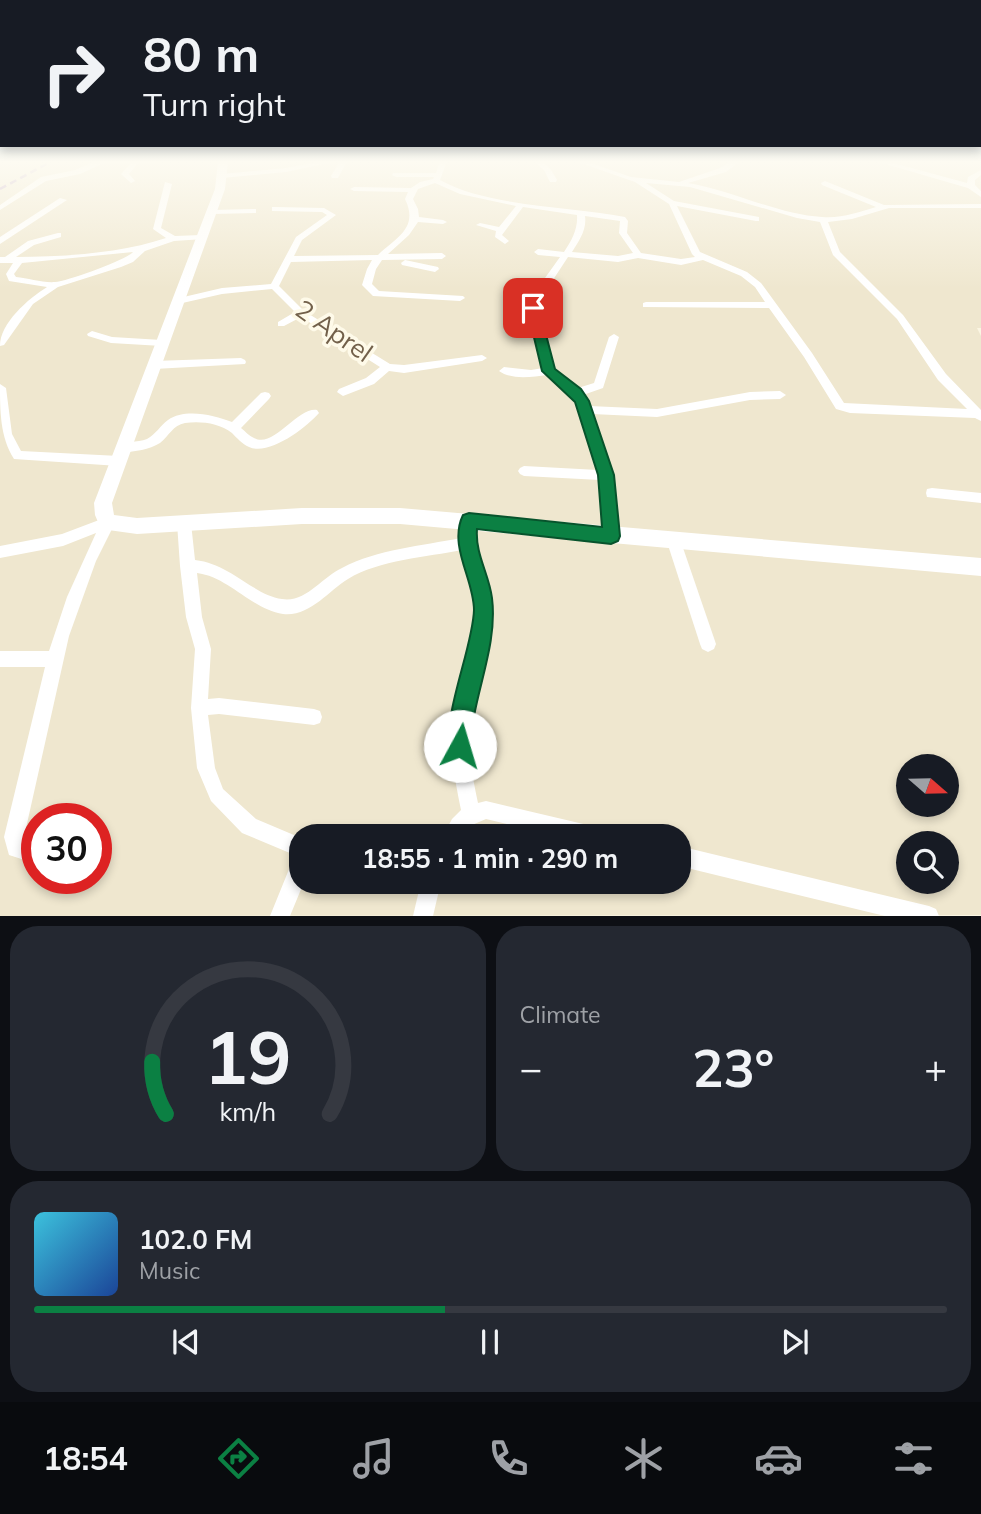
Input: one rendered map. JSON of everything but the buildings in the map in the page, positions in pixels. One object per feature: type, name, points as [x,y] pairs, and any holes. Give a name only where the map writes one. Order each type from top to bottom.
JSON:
[{"type":"street","points":[[0,242],[57,204]]},
{"type":"street","points":[[163,204],[157,229],[173,239]]},
{"type":"street","points":[[108,523],[103,503],[214,204]]},
{"type":"street","points":[[412,204],[415,219],[405,238],[378,258],[371,269],[367,285],[376,294],[460,298]]},
{"type":"street","points":[[505,241],[498,235],[500,230],[512,221],[521,204],[622,219],[624,233],[638,255]]},
{"type":"street","points":[[672,204],[691,247],[701,258],[751,278],[774,305],[840,406],[850,409],[980,416]]},
{"type":"street","points":[[676,204],[756,219]]},
{"type":"street","points":[[756,204],[823,220],[852,217],[882,207],[981,206]]},
{"type":"street","points":[[874,204],[882,207]]},
{"type":"street","name":"2 Aprel","points":[[274,286],[299,239],[332,213],[275,209]]},
{"type":"street","points":[[212,212],[253,211]]},
{"type":"street","points":[[581,213],[580,231],[540,292],[533,308],[549,371],[576,393],[585,410],[606,475],[611,536]]},
{"type":"street","points":[[415,219],[443,222]]},
{"type":"street","points":[[823,220],[836,253],[900,317],[942,377],[980,416]]},
{"type":"street","points":[[481,225],[500,230]]},
{"type":"street","points":[[4,260],[31,243],[58,235]]},
{"type":"street","points":[[4,260],[19,261],[142,249],[173,239],[201,237]]},
{"type":"street","points":[[0,343],[30,302],[55,285],[118,265],[130,260],[142,249]]},
{"type":"street","points":[[538,252],[618,259],[638,255],[681,262],[701,258]]},
{"type":"street","points":[[287,259],[442,256]]},
{"type":"street","points":[[395,258],[435,269]]},
{"type":"street","points":[[19,261],[10,274],[12,279],[55,285]]},
{"type":"street","name":"2 Aprel","points":[[177,301],[274,286]]},
{"type":"street","name":"2 Aprel","points":[[274,286],[301,313],[387,366],[404,369],[482,358]]},
{"type":"street","points":[[646,305],[774,305]]},
{"type":"street","points":[[281,324],[301,313]]},
{"type":"street","points":[[92,334],[118,341],[162,343]]},
{"type":"street","points":[[576,393],[600,385],[614,337]]},
{"type":"street","points":[[154,365],[241,362]]},
{"type":"street","points":[[343,392],[370,382],[387,366]]},
{"type":"street","points":[[504,371],[531,374],[549,371]]},
{"type":"street","points":[[0,388],[1,438],[7,449],[18,456],[121,454],[148,443],[173,422],[182,419],[220,422],[233,428],[244,440],[253,444],[266,444],[313,413]]},
{"type":"street","points":[[585,410],[657,413],[750,396],[780,395]]},
{"type":"street","points":[[233,428],[265,396]]},
{"type":"street","points":[[524,471],[606,475]]},
{"type":"street","points":[[932,493],[981,498]]},
{"type":"street","points":[[0,552],[62,540],[108,523],[137,526],[354,516],[469,521],[674,542],[981,567]]},
{"type":"street","points":[[469,521],[467,543],[482,593],[484,611],[462,720],[462,771],[471,814]]},
{"type":"street","points":[[22,803],[57,659],[83,572],[108,523]]},
{"type":"street","points":[[184,523],[194,617],[203,649],[199,708],[206,768],[217,795],[249,826],[289,843]]},
{"type":"street","points":[[674,542],[708,644]]},
{"type":"street","points":[[187,566],[208,569],[268,601],[290,607],[307,601],[325,584],[349,570],[384,559],[467,543]]},
{"type":"street","points":[[0,659],[57,659]]},
{"type":"street","points":[[199,708],[219,706],[314,717]]},
{"type":"street","points":[[21,808],[14,837],[16,848],[21,849]]},
{"type":"street","points":[[458,824],[471,814],[486,810],[545,824]]},
{"type":"street","points":[[691,859],[929,915]]},
{"type":"street","points":[[280,915],[289,893]]},
{"type":"street","points":[[423,915],[428,894]]},
{"type":"shaded area","points":[[0,204],[981,204],[981,328],[977,328],[981,336],[981,915],[0,916]]},
{"type":"route","points":[[460,746],[462,720],[484,611],[482,593],[467,543],[469,521],[611,536],[609,488],[582,401],[549,371],[533,308]]}]
